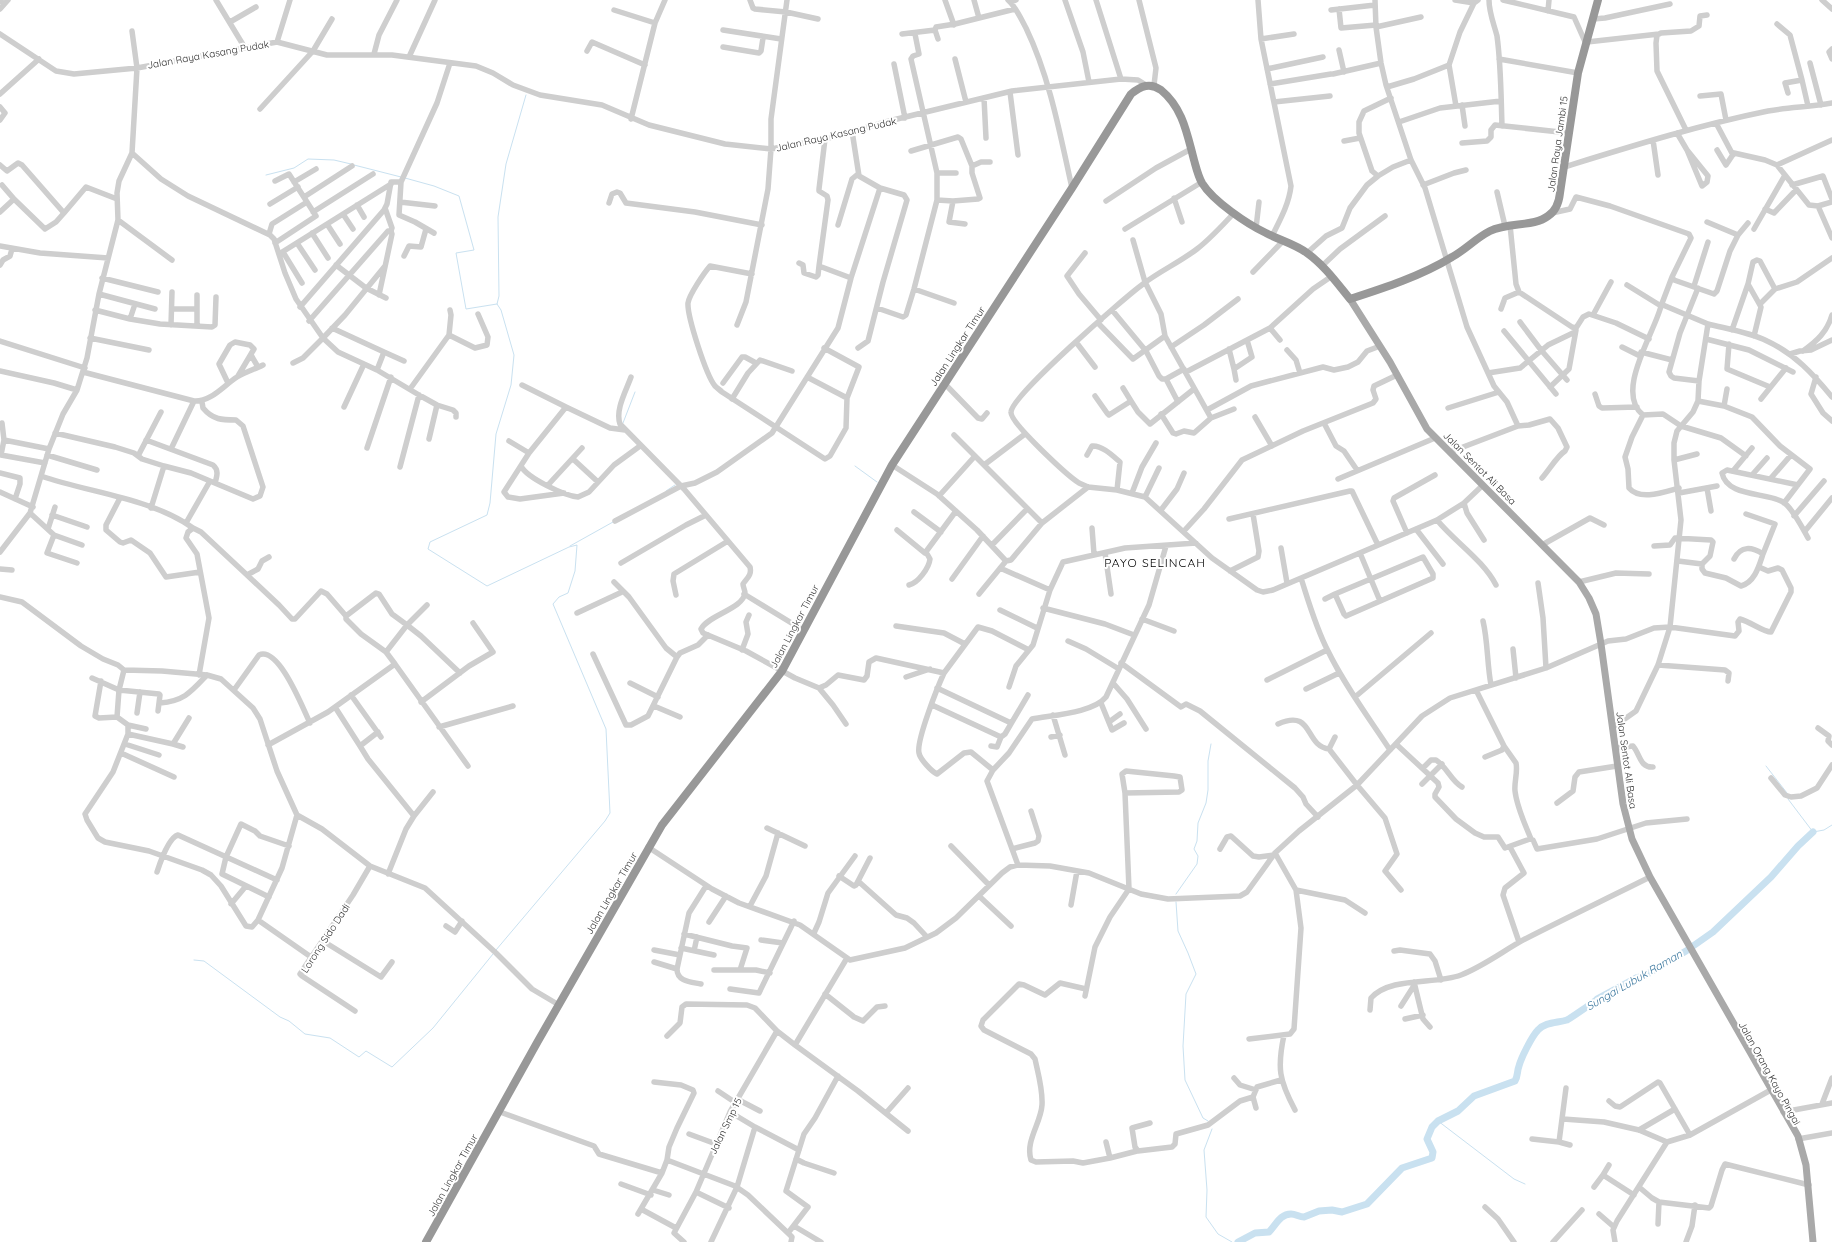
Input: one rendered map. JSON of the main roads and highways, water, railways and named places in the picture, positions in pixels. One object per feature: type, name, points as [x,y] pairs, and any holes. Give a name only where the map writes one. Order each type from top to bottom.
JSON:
[{"type":"highway","name":"Jalan Raya Jambi 15","points":[[1350,299],[1386,287],[1447,260],[1490,231],[1507,225],[1534,222],[1547,217],[1552,213],[1559,202],[1578,73],[1598,0]]},
{"type":"highway","name":"Jalan Sentot Ali Basa","points":[[1150,85],[1166,94],[1183,118],[1202,182],[1234,213],[1256,228],[1307,253],[1332,276],[1350,299]]},
{"type":"highway","name":"Jalan Lingkar Timur","points":[[426,1242],[666,818],[782,671],[892,465],[1072,188],[1131,94],[1138,88],[1150,85]]},
{"type":"main road","name":"Jalan Sentot Ali Basa","points":[[1350,299],[1380,346],[1420,418],[1435,438],[1578,582],[1589,598],[1596,614],[1623,804],[1632,839],[1650,877],[1685,938]]},
{"type":"main road","name":"Jalan Orang Kayo Pingai","points":[[1685,938],[1798,1136],[1806,1165],[1809,1185],[1812,1242]]},
{"type":"main road","name":"Jalan Orang Kayo Pingai","points":[[1728,1015],[1728,1018],[1795,1138],[1798,1139]]},
{"type":"waterway","points":[[496,950],[605,821],[610,813],[606,729],[553,604],[559,597],[568,593],[575,571],[577,545],[569,547],[487,586],[428,549],[430,542],[487,515],[490,503],[496,434],[511,385],[514,355],[501,310],[497,304],[499,296],[498,217],[506,164],[526,95]]},
{"type":"waterway","points":[[266,175],[294,168],[308,159],[334,160],[351,164]]},
{"type":"waterway","points":[[354,165],[401,177]]},
{"type":"waterway","points":[[405,178],[434,186],[459,196],[474,250],[456,253],[466,309],[497,304]]},
{"type":"waterway","points":[[623,423],[635,392]]},
{"type":"waterway","points":[[855,466],[877,482]]},
{"type":"waterway","points":[[666,491],[675,485]]},
{"type":"waterway","points":[[570,546],[613,522]]},
{"type":"waterway","points":[[1176,894],[1197,864],[1198,856],[1194,849],[1197,841],[1198,823],[1206,803],[1208,790],[1208,761],[1211,744]]},
{"type":"waterway","points":[[1766,766],[1787,793]]},
{"type":"waterway","points":[[1788,799],[1813,832],[1824,830],[1832,825]]},
{"type":"waterway","name":"Sungai Lubuk Raman","points":[[1238,1242],[1255,1233],[1269,1232],[1278,1220],[1287,1214],[1304,1217],[1319,1211],[1332,1210],[1342,1212],[1367,1204],[1402,1168],[1432,1158],[1433,1152],[1427,1139],[1432,1127],[1438,1121],[1458,1111],[1474,1096],[1515,1081],[1524,1053],[1533,1037],[1541,1027],[1567,1020],[1597,999],[1636,978],[1644,976],[1686,951],[1713,932],[1771,877],[1798,846],[1813,832]]},
{"type":"waterway","points":[[1176,902],[1178,931],[1196,974],[1186,994],[1183,1046],[1185,1080],[1203,1118],[1208,1121]]},
{"type":"waterway","points":[[194,960],[204,961],[305,1034],[330,1038],[359,1057],[366,1051],[392,1067],[433,1028],[493,954]]},
{"type":"waterway","points":[[1438,1121],[1514,1179],[1525,1184]]},
{"type":"waterway","points":[[1212,1129],[1204,1150],[1207,1190],[1206,1217],[1218,1234],[1232,1242]]},
{"type":"district","name":"PAYO SELINCAH","points":[[1155,563]]}]
